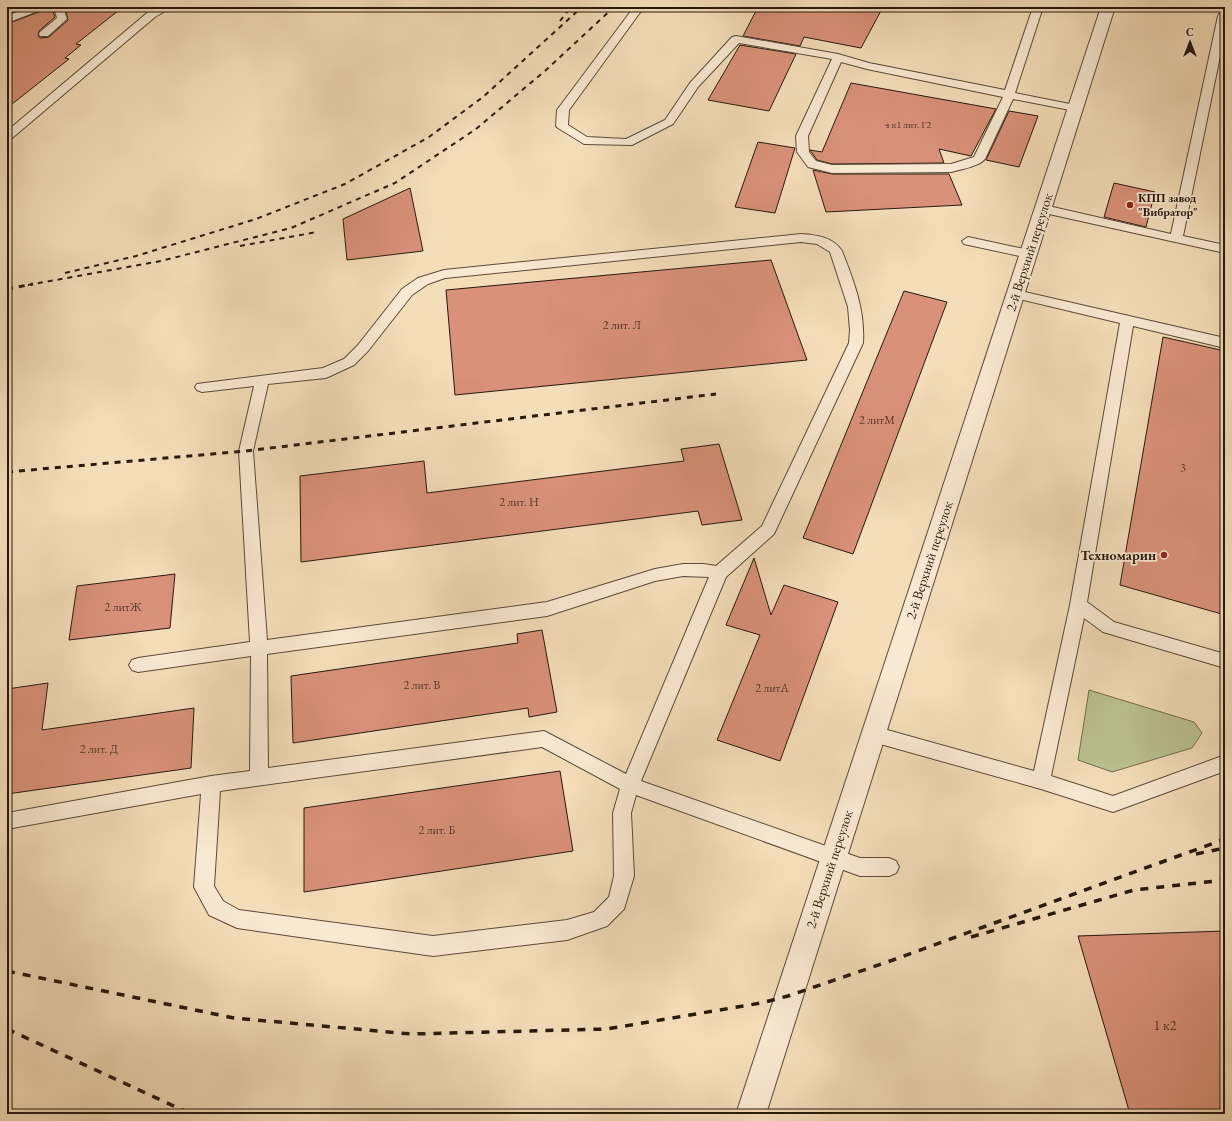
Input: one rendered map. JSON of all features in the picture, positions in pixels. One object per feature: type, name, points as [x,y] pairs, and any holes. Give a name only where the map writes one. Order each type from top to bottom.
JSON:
[{"type":"street","name":"2-й Верхний переулок","points":[[751,1114],[1108,7]]},
{"type":"lane","points":[[7,20],[40,7]]},
{"type":"lane","points":[[44,34],[62,19],[60,10],[57,7]]},
{"type":"lane","points":[[7,137],[151,15],[167,7]]},
{"type":"lane","points":[[639,7],[563,110],[562,126],[584,140],[628,143],[669,122],[694,85],[736,39],[838,57],[867,66],[1075,108]]},
{"type":"lane","points":[[838,57],[802,136],[803,152],[812,164],[832,169],[951,168],[964,165],[979,159],[1009,95],[1038,7]]},
{"type":"lane","points":[[1176,239],[1223,16]]},
{"type":"lane","points":[[1044,209],[1225,249]]},
{"type":"lane","points":[[202,387],[326,373],[349,362],[363,348],[407,292],[423,281],[444,274],[801,238],[819,240],[831,245],[836,251],[856,308],[858,325],[856,343],[768,530],[719,573],[630,785],[622,813],[624,876],[617,902],[600,918],[567,930],[433,946],[238,918],[216,908],[204,887],[211,784]]},
{"type":"lane","points":[[968,241],[1029,254]]},
{"type":"lane","points":[[1016,294],[1225,343]]},
{"type":"lane","points":[[1041,781],[1078,605],[1127,320]]},
{"type":"lane","points":[[259,778],[259,648],[246,451],[262,381]]},
{"type":"lane","points":[[138,665],[547,609],[656,575],[683,570],[704,570],[719,573]]},
{"type":"lane","points":[[1078,605],[1109,627],[1225,661]]},
{"type":"lane","points":[[873,734],[1041,781],[1113,804],[1225,762]]},
{"type":"lane","points":[[7,821],[211,784],[544,739],[630,785],[860,867],[889,867]]},
{"type":"green space","points":[[1089,690],[1194,722],[1202,733],[1192,748],[1112,772],[1078,760]]},
{"type":"building","points":[[45,7],[51,7],[55,17],[39,31],[38,35],[40,38],[49,37],[68,20],[65,7],[123,7],[76,44],[81,45],[65,58],[69,59],[7,108],[7,24],[44,10]]},
{"type":"building","points":[[758,7],[883,7],[861,48],[804,37],[800,46],[743,36]]},
{"type":"building","points":[[740,45],[796,54],[769,111],[708,100]]},
{"type":"building","points":[[851,83],[996,109],[971,156],[939,149],[944,163],[832,164],[817,160],[810,150],[822,152]]},
{"type":"building","points":[[1009,111],[1038,116],[1019,167],[986,160]]},
{"type":"building","points":[[758,142],[795,148],[775,213],[735,207]]},
{"type":"building","points":[[813,170],[832,174],[949,174],[962,205],[826,212]]},
{"type":"building","name":"КПП завод \"Вибратор\"","points":[[1114,183],[1155,192],[1146,227],[1104,217]]},
{"type":"building","points":[[410,188],[423,251],[347,260],[343,219]]},
{"type":"building","points":[[771,260],[807,360],[455,395],[446,290]]},
{"type":"building","points":[[904,291],[947,302],[853,554],[803,538]]},
{"type":"building","points":[[1163,337],[1225,351],[1225,615],[1120,585]]},
{"type":"building","points":[[719,444],[742,520],[702,525],[698,511],[301,562],[300,476],[424,461],[427,493],[684,461],[681,449]]},
{"type":"building","points":[[754,558],[771,615],[784,585],[838,602],[780,761],[717,740],[760,635],[726,625]]},
{"type":"building","points":[[175,574],[170,628],[69,640],[77,586]]},
{"type":"building","points":[[542,630],[557,712],[529,717],[528,708],[293,743],[291,676],[518,643],[517,634]]},
{"type":"building","points":[[48,683],[42,730],[194,708],[191,768],[7,794],[7,689]]},
{"type":"building","points":[[560,771],[573,851],[304,892],[304,808]]},
{"type":"building","points":[[1225,931],[1225,1114],[1130,1114],[1078,936]]},
{"type":"railway","points":[[560,21],[571,7]]},
{"type":"railway","points":[[65,273],[136,256],[256,219],[345,184],[429,137],[483,97],[582,7]]},
{"type":"railway","points":[[28,285],[161,261],[291,228],[395,183],[476,129],[546,70],[614,7]]},
{"type":"railway","points":[[240,246],[317,232]]},
{"type":"railway","points":[[7,289],[33,284]]},
{"type":"railway","points":[[7,472],[246,451],[716,394]]},
{"type":"railway","points":[[7,971],[234,1018],[411,1034],[607,1029],[761,1003],[788,996],[893,960],[1225,839]]},
{"type":"railway","points":[[1196,854],[1225,848]]},
{"type":"railway","points":[[971,937],[1134,890],[1225,880]]},
{"type":"railway","points":[[7,1029],[191,1114]]},
{"type":"place","name":"КПП завод \"Вибратор\"","points":[[1130,205]]},
{"type":"place","name":"Техномарин","points":[[1164,555]]}]
